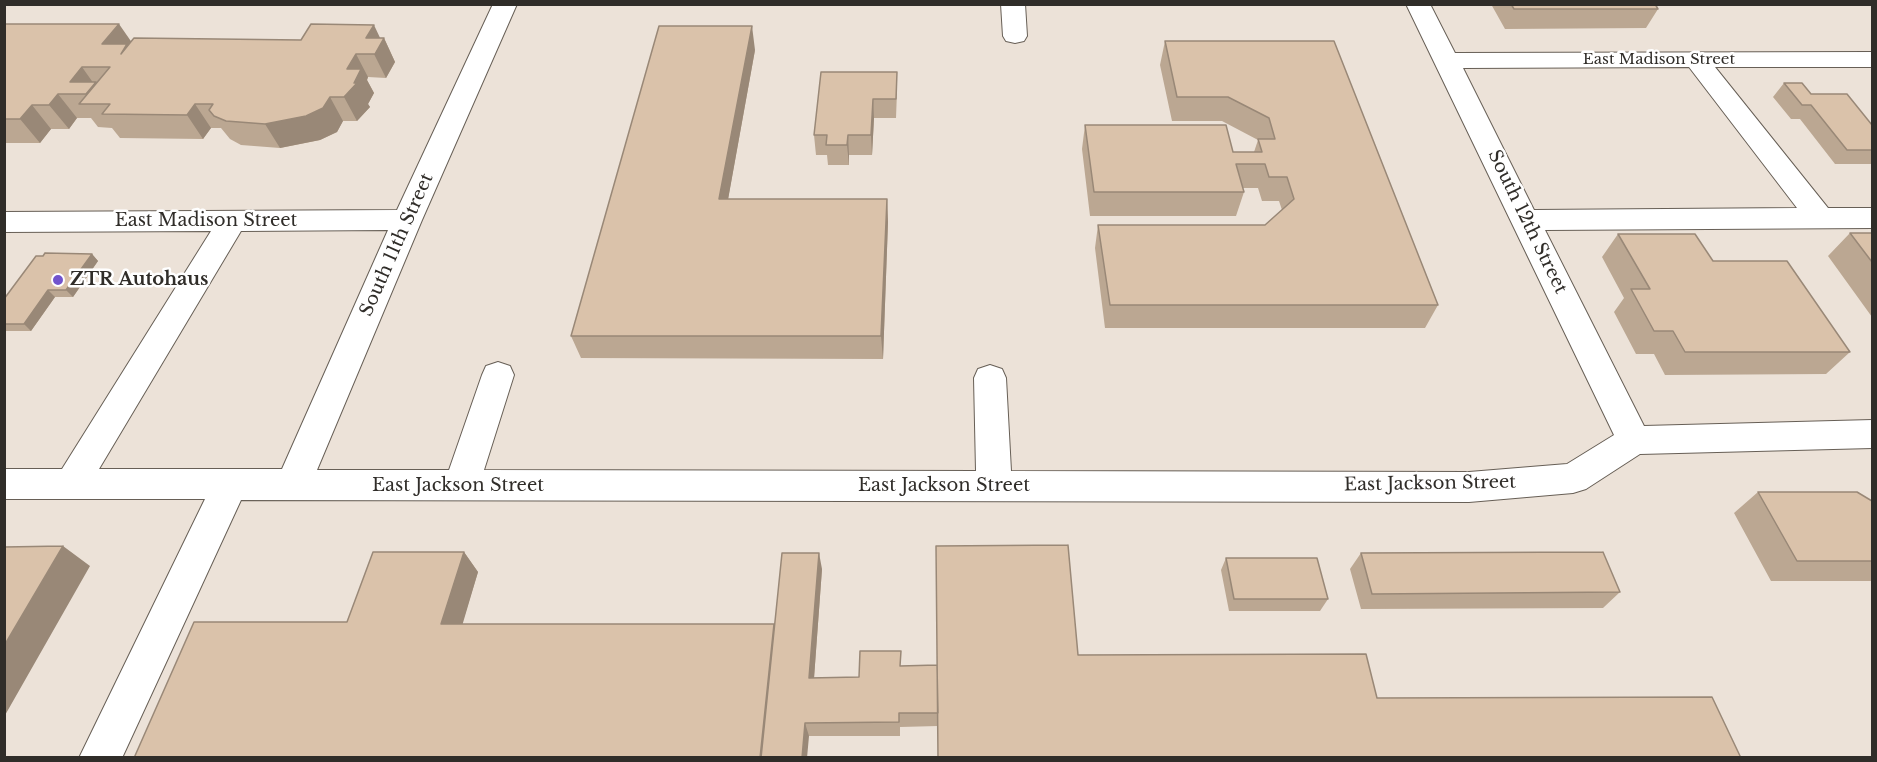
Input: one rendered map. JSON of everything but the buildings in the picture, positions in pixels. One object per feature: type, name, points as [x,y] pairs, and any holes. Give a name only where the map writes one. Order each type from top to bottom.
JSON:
[{"type":"street","name":"South 11th Street","points":[[292,486],[407,220],[505,4]]},
{"type":"street","points":[[1013,4],[1015,36]]},
{"type":"street","name":"South 12th Street","points":[[1418,4],[1634,440]]},
{"type":"street","name":"East Madison Street","points":[[1446,61],[1872,59]]},
{"type":"street","points":[[1696,60],[1820,218]]},
{"type":"street","points":[[1527,220],[1872,218]]},
{"type":"street","name":"East Madison Street","points":[[9,227],[233,220],[407,220]]},
{"type":"street","points":[[71,484],[233,220]]},
{"type":"street","points":[[461,486],[498,375]]},
{"type":"street","points":[[990,378],[994,486]]},
{"type":"street","points":[[1634,440],[1872,434]]},
{"type":"street","name":"East Jackson Street","points":[[4,484],[1469,487],[1573,478],[1634,440]]},
{"type":"street","points":[[100,758],[229,486]]},
{"type":"place","name":"ZTR Autohaus","points":[[58,280]]}]
